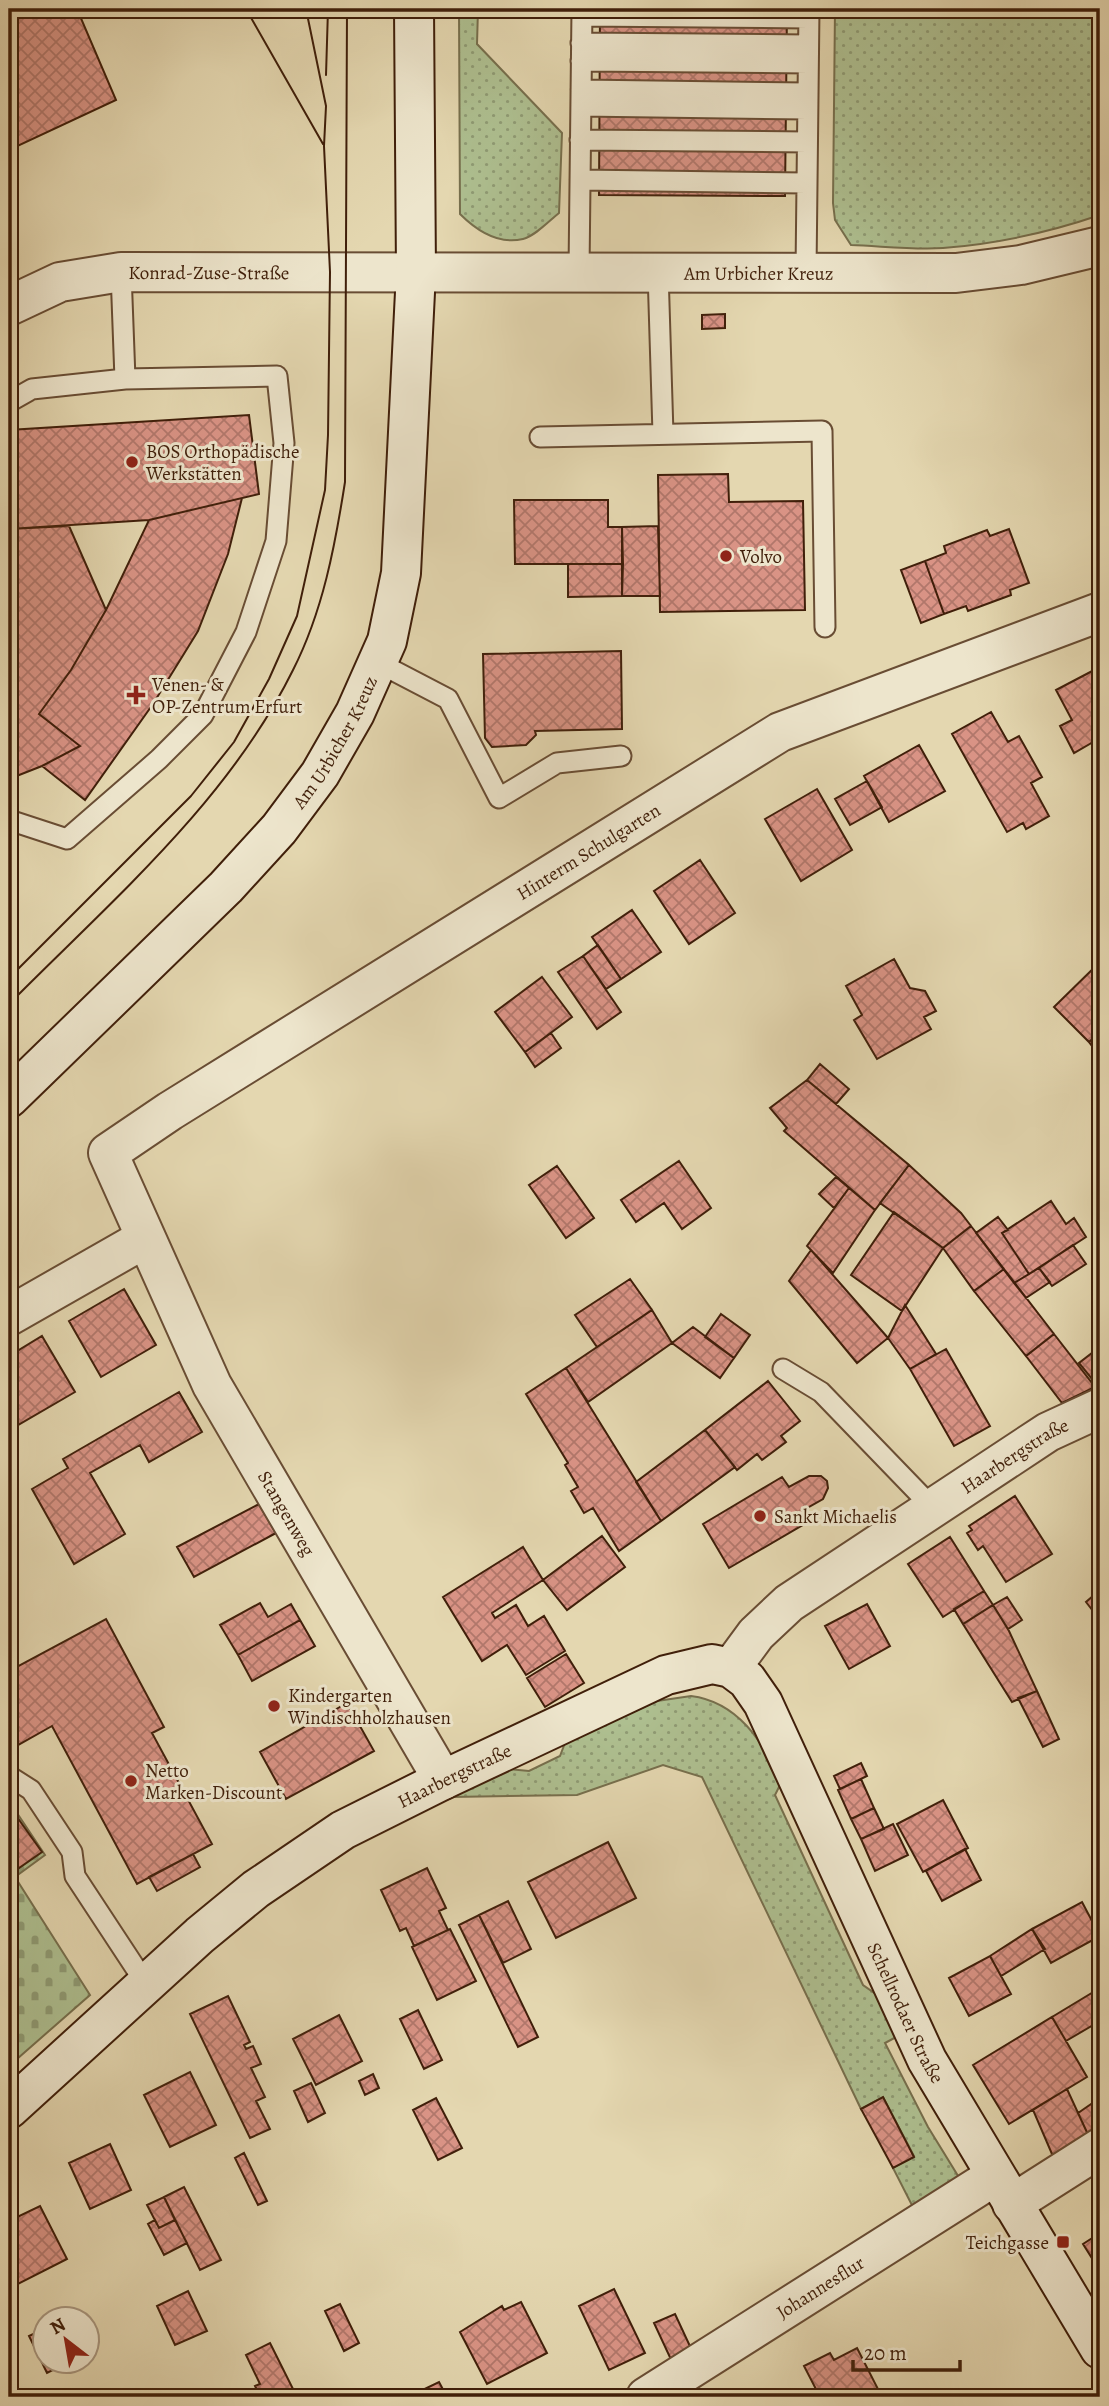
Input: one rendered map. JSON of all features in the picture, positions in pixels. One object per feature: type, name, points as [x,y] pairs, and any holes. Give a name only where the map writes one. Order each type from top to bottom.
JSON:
[{"type":"street","name":"Am Urbicher Kreuz","points":[[9,1098],[226,887],[279,829],[320,774],[355,713],[387,641],[401,573],[415,272],[414,9]]},
{"type":"street","name":"Am Urbicher Kreuz","points":[[415,272],[957,273],[1021,265],[1100,246]]},
{"type":"street","name":"Konrad-Zuse-Straße","points":[[9,306],[60,282],[121,272],[415,272]]},
{"type":"street","name":"Hinterm Schulgarten","points":[[108,1153],[182,1103],[780,732],[1100,611]]},
{"type":"street","name":"Stangenweg","points":[[108,1153],[144,1239],[212,1385],[443,1780]]},
{"type":"street","points":[[9,1316],[144,1239]]},
{"type":"street","name":"Haarbergstraße","points":[[9,2109],[146,1984],[256,1889],[343,1830],[666,1675],[712,1664],[731,1668],[756,1634],[789,1603],[1048,1432],[1100,1408]]},
{"type":"street","name":"Schellrodaer Straße","points":[[731,1668],[747,1680],[763,1703],[927,2060],[1100,2349]]},
{"type":"street","name":"Johannesflur","points":[[646,2397],[1004,2190],[1100,2148]]},
{"type":"lane","points":[[579,272],[582,12],[808,13],[806,272]]},
{"type":"lane","points":[[581,52],[808,54]]},
{"type":"lane","points":[[581,98],[807,101]]},
{"type":"lane","points":[[580,146],[807,149]]},
{"type":"lane","points":[[580,180],[806,183]]},
{"type":"lane","points":[[658,271],[663,434]]},
{"type":"lane","points":[[121,272],[125,379]]},
{"type":"lane","points":[[9,402],[32,389],[125,379],[277,376],[284,443],[276,541],[246,632],[203,715],[159,759],[67,839],[9,820]]},
{"type":"lane","points":[[540,437],[822,431],[825,627]]},
{"type":"lane","points":[[377,663],[448,699],[499,798],[557,763],[621,756]]},
{"type":"lane","points":[[783,1369],[821,1392],[933,1508]]},
{"type":"lane","points":[[9,1776],[31,1790],[72,1852],[75,1876],[146,1984]]},
{"type":"green space","points":[[459,9],[478,9],[477,44],[562,133],[559,213],[537,232],[523,239],[505,240],[488,235],[460,214]]},
{"type":"green space","points":[[835,9],[1100,9],[1100,215],[1062,227],[983,244],[920,249],[851,245],[835,220],[833,203]]},
{"type":"green space","points":[[691,1696],[722,1706],[735,1715],[747,1726],[766,1752],[782,1781],[775,1795],[863,1985],[880,1997],[900,2035],[885,2043],[928,2127],[963,2184],[916,2213],[893,2168],[914,2156],[883,2097],[861,2109],[702,1777],[663,1765],[577,1795],[451,1797],[508,1769],[529,1771],[560,1756],[565,1743],[657,1701]]},
{"type":"green space","points":[[17,1813],[45,1855],[15,1877],[90,1995],[9,2066],[9,1819]]},
{"type":"building","points":[[9,9],[77,9],[116,100],[9,150]]},
{"type":"building","points":[[600,9],[787,10],[785,196],[599,195]]},
{"type":"building","points":[[725,314],[725,328],[702,329],[702,315]]},
{"type":"building","name":"BOS Orthopädische Werkstätten","points":[[249,415],[259,494],[149,520],[9,529],[9,430]]},
{"type":"building","points":[[728,474],[729,502],[803,501],[805,610],[660,612],[658,475]]},
{"type":"building","points":[[242,498],[228,554],[198,631],[153,704],[85,800],[42,766],[80,746],[39,714],[71,670],[106,610],[149,520]]},
{"type":"building","points":[[514,500],[608,500],[608,527],[622,527],[623,564],[515,564]]},
{"type":"building","points":[[69,526],[106,610],[71,670],[39,714],[80,746],[42,766],[9,779],[9,529]]},
{"type":"building","points":[[658,526],[660,596],[622,596],[622,527]]},
{"type":"building","points":[[1009,529],[1029,583],[1010,590],[1011,595],[968,611],[966,606],[944,614],[925,561],[946,553],[944,546],[987,530],[990,536]]},
{"type":"building","points":[[925,561],[944,614],[921,623],[901,570]]},
{"type":"building","points":[[568,564],[623,564],[622,596],[568,597]]},
{"type":"building","points":[[621,651],[622,729],[535,731],[536,735],[526,745],[492,747],[485,738],[483,654]]},
{"type":"building","points":[[1098,668],[1100,738],[1074,753],[1060,726],[1072,720],[1056,690]]},
{"type":"building","points":[[991,712],[1008,742],[1019,736],[1042,777],[1031,783],[1049,816],[1026,829],[1023,823],[1007,832],[952,734]]},
{"type":"building","points":[[919,745],[945,791],[889,822],[864,776]]},
{"type":"building","points":[[867,781],[882,807],[850,825],[835,799]]},
{"type":"building","points":[[817,789],[852,850],[801,881],[765,819]]},
{"type":"building","points":[[700,860],[735,913],[689,944],[654,891]]},
{"type":"building","points":[[632,910],[661,952],[621,979],[592,937]]},
{"type":"building","points":[[598,945],[621,979],[606,989],[583,956]]},
{"type":"building","points":[[583,956],[621,1012],[597,1029],[558,972]]},
{"type":"building","points":[[894,959],[910,988],[925,991],[936,1011],[924,1017],[931,1029],[877,1059],[854,1020],[862,1015],[846,986]]},
{"type":"building","points":[[1100,962],[1100,1032],[1089,1042],[1054,1007]]},
{"type":"building","points":[[542,977],[572,1017],[525,1052],[495,1012]]},
{"type":"building","points":[[1100,1032],[1100,1056],[1089,1042]]},
{"type":"building","points":[[551,1033],[561,1048],[535,1067],[525,1052]]},
{"type":"building","points":[[820,1064],[849,1089],[836,1104],[807,1080]]},
{"type":"building","points":[[807,1080],[909,1165],[875,1210],[784,1131],[787,1128],[770,1108]]},
{"type":"building","points":[[679,1161],[711,1208],[682,1229],[664,1203],[636,1222],[621,1200]]},
{"type":"building","points":[[909,1165],[961,1213],[971,1226],[943,1248],[880,1203]]},
{"type":"building","points":[[557,1166],[594,1218],[566,1238],[529,1185]]},
{"type":"building","points":[[836,1177],[849,1188],[834,1208],[819,1194]]},
{"type":"building","points":[[849,1188],[875,1210],[833,1273],[807,1246]]},
{"type":"building","points":[[1051,1201],[1066,1224],[1074,1218],[1086,1237],[1029,1274],[1002,1233]]},
{"type":"building","points":[[894,1212],[943,1248],[902,1311],[851,1275]]},
{"type":"building","points":[[998,1217],[1008,1230],[1002,1233],[1029,1274],[1014,1283],[976,1233]]},
{"type":"building","points":[[971,1226],[1004,1269],[974,1291],[943,1248]]},
{"type":"building","points":[[1073,1245],[1086,1264],[1052,1286],[1039,1268]]},
{"type":"building","points":[[811,1250],[888,1338],[857,1363],[789,1281]]},
{"type":"building","points":[[1039,1268],[1050,1282],[1026,1298],[1014,1283]]},
{"type":"building","points":[[1004,1269],[1054,1334],[1026,1356],[974,1291]]},
{"type":"building","points":[[630,1279],[652,1310],[597,1347],[575,1315]]},
{"type":"building","points":[[124,1289],[156,1345],[101,1377],[69,1321]]},
{"type":"building","points":[[905,1305],[936,1354],[910,1369],[888,1338]]},
{"type":"building","points":[[652,1310],[672,1343],[588,1402],[566,1368]]},
{"type":"building","points":[[721,1314],[750,1335],[734,1358],[705,1337]]},
{"type":"building","points":[[693,1327],[734,1358],[720,1378],[672,1343]]},
{"type":"building","points":[[1054,1334],[1095,1387],[1062,1403],[1026,1356]]},
{"type":"building","points":[[42,1336],[75,1392],[18,1425],[9,1408],[9,1356]]},
{"type":"building","points":[[946,1349],[990,1426],[954,1446],[910,1369]]},
{"type":"building","points":[[1092,1353],[1100,1363],[1100,1382],[1096,1384],[1079,1363]]},
{"type":"building","points":[[566,1368],[661,1521],[619,1551],[593,1508],[584,1513],[571,1491],[578,1487],[565,1465],[568,1463],[526,1394]]},
{"type":"building","points":[[768,1381],[800,1421],[781,1436],[786,1442],[762,1460],[757,1454],[737,1470],[705,1430]]},
{"type":"building","points":[[179,1392],[202,1432],[149,1462],[140,1445],[90,1473],[125,1534],[74,1564],[32,1489],[68,1468],[63,1459]]},
{"type":"building","points":[[705,1430],[735,1467],[661,1521],[636,1482]]},
{"type":"building","name":"Sankt Michaelis","points":[[809,1476],[821,1476],[827,1481],[828,1488],[823,1499],[802,1511],[808,1522],[729,1568],[703,1524],[782,1477],[789,1487]]},
{"type":"building","points":[[1015,1496],[1052,1554],[1006,1582],[983,1546],[978,1550],[967,1533],[972,1530],[969,1526]]},
{"type":"building","points":[[259,1504],[276,1533],[194,1577],[177,1547]]},
{"type":"building","points":[[602,1536],[625,1567],[567,1610],[543,1580]]},
{"type":"building","points":[[950,1537],[984,1591],[943,1617],[908,1564]]},
{"type":"building","points":[[523,1547],[543,1580],[492,1613],[495,1618],[516,1605],[528,1626],[544,1616],[565,1651],[526,1675],[507,1645],[482,1661],[443,1597]]},
{"type":"building","points":[[1100,1590],[1100,1620],[1086,1602]]},
{"type":"building","points":[[984,1591],[993,1605],[963,1624],[954,1609]]},
{"type":"building","points":[[1007,1597],[1022,1620],[1008,1629],[993,1605]]},
{"type":"building","points":[[260,1603],[268,1617],[291,1604],[300,1620],[238,1655],[220,1625]]},
{"type":"building","points":[[867,1604],[890,1646],[849,1669],[825,1626]]},
{"type":"building","points":[[993,1605],[1009,1631],[1037,1691],[1012,1702],[963,1624]]},
{"type":"building","points":[[106,1619],[164,1727],[152,1733],[212,1844],[137,1884],[52,1726],[18,1745],[9,1727],[9,1671]]},
{"type":"building","points":[[300,1620],[315,1646],[252,1681],[238,1655]]},
{"type":"building","points":[[566,1654],[584,1683],[545,1707],[527,1678]]},
{"type":"building","points":[[1037,1691],[1059,1739],[1043,1747],[1018,1698]]},
{"type":"building","points":[[347,1703],[374,1751],[286,1799],[260,1752]]},
{"type":"building","points":[[861,1763],[867,1776],[840,1789],[834,1776]]},
{"type":"building","points":[[861,1779],[874,1808],[851,1819],[838,1790]]},
{"type":"building","points":[[943,1800],[968,1848],[923,1872],[897,1824]]},
{"type":"building","points":[[874,1808],[884,1829],[861,1839],[851,1819]]},
{"type":"building","points":[[17,1817],[42,1852],[9,1875],[9,1823]]},
{"type":"building","points":[[893,1824],[908,1855],[875,1871],[861,1839]]},
{"type":"building","points":[[608,1842],[636,1898],[556,1938],[528,1882]]},
{"type":"building","points":[[965,1849],[981,1880],[942,1901],[926,1871]]},
{"type":"building","points":[[193,1854],[200,1867],[157,1891],[149,1877]]},
{"type":"building","points":[[427,1868],[446,1908],[439,1911],[448,1930],[414,1946],[406,1928],[400,1931],[381,1890]]},
{"type":"building","points":[[508,1901],[531,1949],[503,1963],[479,1915]]},
{"type":"building","points":[[1082,1902],[1100,1936],[1051,1963],[1032,1929]]},
{"type":"building","points":[[479,1915],[538,2037],[518,2047],[459,1925]]},
{"type":"building","points":[[450,1929],[476,1981],[437,2000],[412,1947]]},
{"type":"building","points":[[1032,1929],[1045,1949],[1001,1976],[990,1956]]},
{"type":"building","points":[[990,1956],[1011,1994],[969,2016],[949,1978]]},
{"type":"building","points":[[1100,1988],[1100,2021],[1066,2041],[1052,2017]]},
{"type":"building","points":[[228,1996],[250,2042],[244,2045],[246,2049],[253,2046],[261,2064],[251,2068],[265,2097],[256,2101],[270,2129],[250,2138],[190,2014]]},
{"type":"building","points":[[418,2010],[442,2060],[424,2069],[400,2019]]},
{"type":"building","points":[[339,2015],[362,2061],[316,2085],[293,2039]]},
{"type":"building","points":[[1052,2017],[1087,2077],[1009,2124],[973,2065]]},
{"type":"building","points":[[190,2072],[216,2125],[170,2147],[144,2095]]},
{"type":"building","points":[[373,2074],[379,2088],[365,2095],[359,2081]]},
{"type":"building","points":[[311,2083],[325,2113],[308,2122],[294,2091]]},
{"type":"building","points":[[1067,2089],[1091,2141],[1055,2161],[1033,2110]]},
{"type":"building","points":[[883,2097],[914,2157],[893,2168],[861,2109]]},
{"type":"building","points":[[436,2098],[462,2148],[438,2160],[413,2110]]},
{"type":"building","points":[[1100,2098],[1100,2135],[1091,2141],[1078,2113]]},
{"type":"building","points":[[110,2144],[131,2190],[90,2209],[69,2163]]},
{"type":"building","points":[[244,2153],[267,2201],[258,2205],[235,2158]]},
{"type":"building","points":[[184,2187],[221,2260],[200,2270],[164,2197]]},
{"type":"building","points":[[164,2197],[175,2220],[159,2228],[147,2205]]},
{"type":"building","points":[[40,2206],[67,2259],[16,2285],[9,2271],[9,2230],[16,2226],[13,2219]]},
{"type":"building","points":[[155,2220],[159,2228],[175,2220],[187,2243],[164,2255],[148,2224]]},
{"type":"building","points":[[1100,2233],[1100,2271],[1083,2244]]},
{"type":"building","points":[[614,2289],[645,2353],[609,2370],[579,2306]]},
{"type":"building","points":[[188,2291],[207,2331],[175,2345],[157,2306]]},
{"type":"building","points":[[521,2302],[547,2353],[487,2384],[460,2332],[502,2306],[504,2310]]},
{"type":"building","points":[[340,2304],[359,2343],[344,2351],[325,2311]]},
{"type":"building","points":[[675,2314],[695,2357],[674,2366],[654,2323]]},
{"type":"building","points":[[270,2343],[297,2397],[261,2397],[255,2386],[260,2384],[246,2355]]},
{"type":"building","points":[[857,2348],[881,2395],[820,2397],[804,2366],[830,2353],[834,2360]]},
{"type":"building","points":[[439,2382],[447,2397],[408,2397]]},
{"type":"tram line","points":[[246,9],[323,144]]},
{"type":"tram line","points":[[9,978],[191,796],[234,742],[269,679],[297,616],[325,490],[328,435],[330,272],[324,146],[326,106],[306,9]]},
{"type":"tram line","points":[[326,75],[328,9]]},
{"type":"tram line","points":[[9,1004],[127,888],[201,807],[236,763],[266,718],[293,670],[312,625],[332,554],[345,482],[347,9]]},
{"type":"place","name":"BOS Orthopädische Werkstätten","points":[[132,462]]},
{"type":"place","name":"Volvo","points":[[726,556]]},
{"type":"place","name":"Venen- & OP-Zentrum Erfurt","points":[[136,695]]},
{"type":"place","name":"Sankt Michaelis","points":[[760,1516]]},
{"type":"place","name":"Kindergarten Windischholzhausen","points":[[274,1706]]},
{"type":"place","name":"Netto Marken-Discount","points":[[131,1781]]},
{"type":"place","name":"Teichgasse","points":[[1063,2242]]}]
